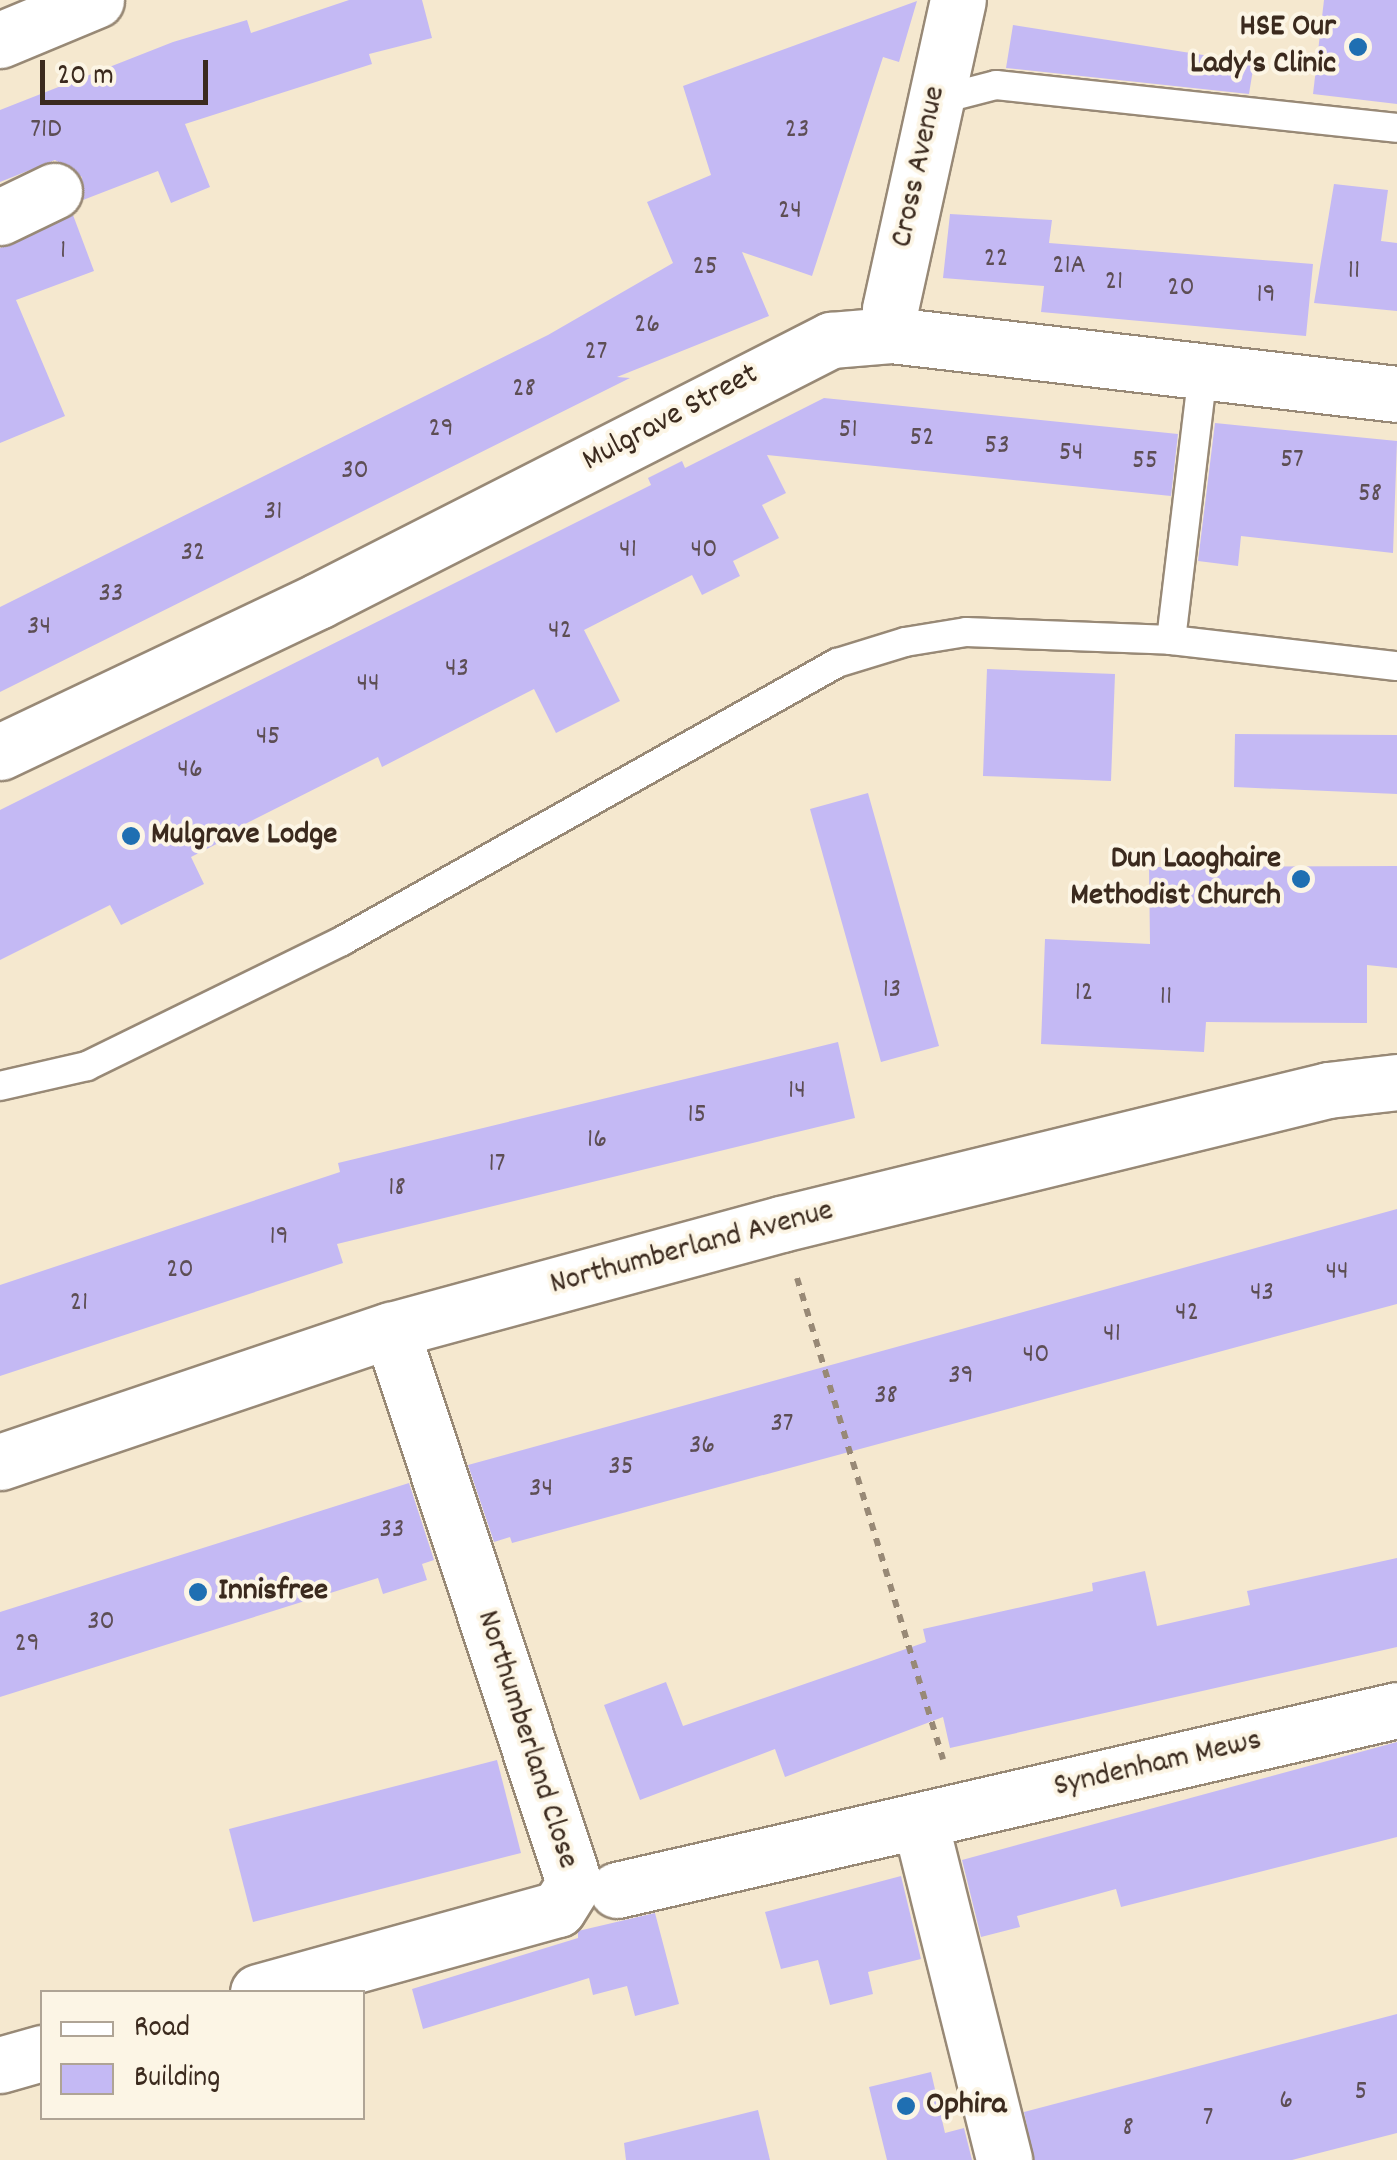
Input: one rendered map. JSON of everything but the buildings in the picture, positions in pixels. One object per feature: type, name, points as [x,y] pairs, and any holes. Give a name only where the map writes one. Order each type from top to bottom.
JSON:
[{"type":"street","points":[[0,40],[96,0]]},
{"type":"street","name":"Cross Avenue","points":[[891,336],[890,309],[958,0]]},
{"type":"street","points":[[0,216],[54,191]]},
{"type":"street","name":"Mulgrave Street","points":[[0,752],[318,600],[756,372],[831,340],[891,336],[1397,394]]},
{"type":"street","name":"Northumberland Avenue","points":[[0,1462],[391,1330],[782,1224],[1328,1090],[1397,1082]]},
{"type":"street","name":"Northumberland Close","points":[[265,1990],[558,1909],[574,1883],[391,1330]]},
{"type":"street","name":"Syndenham Mews","points":[[616,1890],[1397,1710]]},
{"type":"street","points":[[940,1817],[1004,2160]]},
{"type":"street","points":[[0,2064],[40,2054]]},
{"type":"lane","points":[[934,100],[996,85],[1397,128]]},
{"type":"lane","points":[[1172,640],[1203,372]]},
{"type":"lane","points":[[0,1086],[87,1066],[342,941],[837,663],[966,632],[1172,640],[1397,666]]},
{"type":"path","points":[[782,1224],[940,1817]]},
{"type":"place","name":"HSE Our Lady's Clinic","points":[[1358,47]]},
{"type":"place","name":"Mulgrave Lodge","points":[[131,836]]},
{"type":"place","name":"Dun Laoghaire Methodist Church","points":[[1301,879]]},
{"type":"place","name":"Innisfree","points":[[198,1592]]},
{"type":"place","name":"Ophira","points":[[906,2106]]}]
